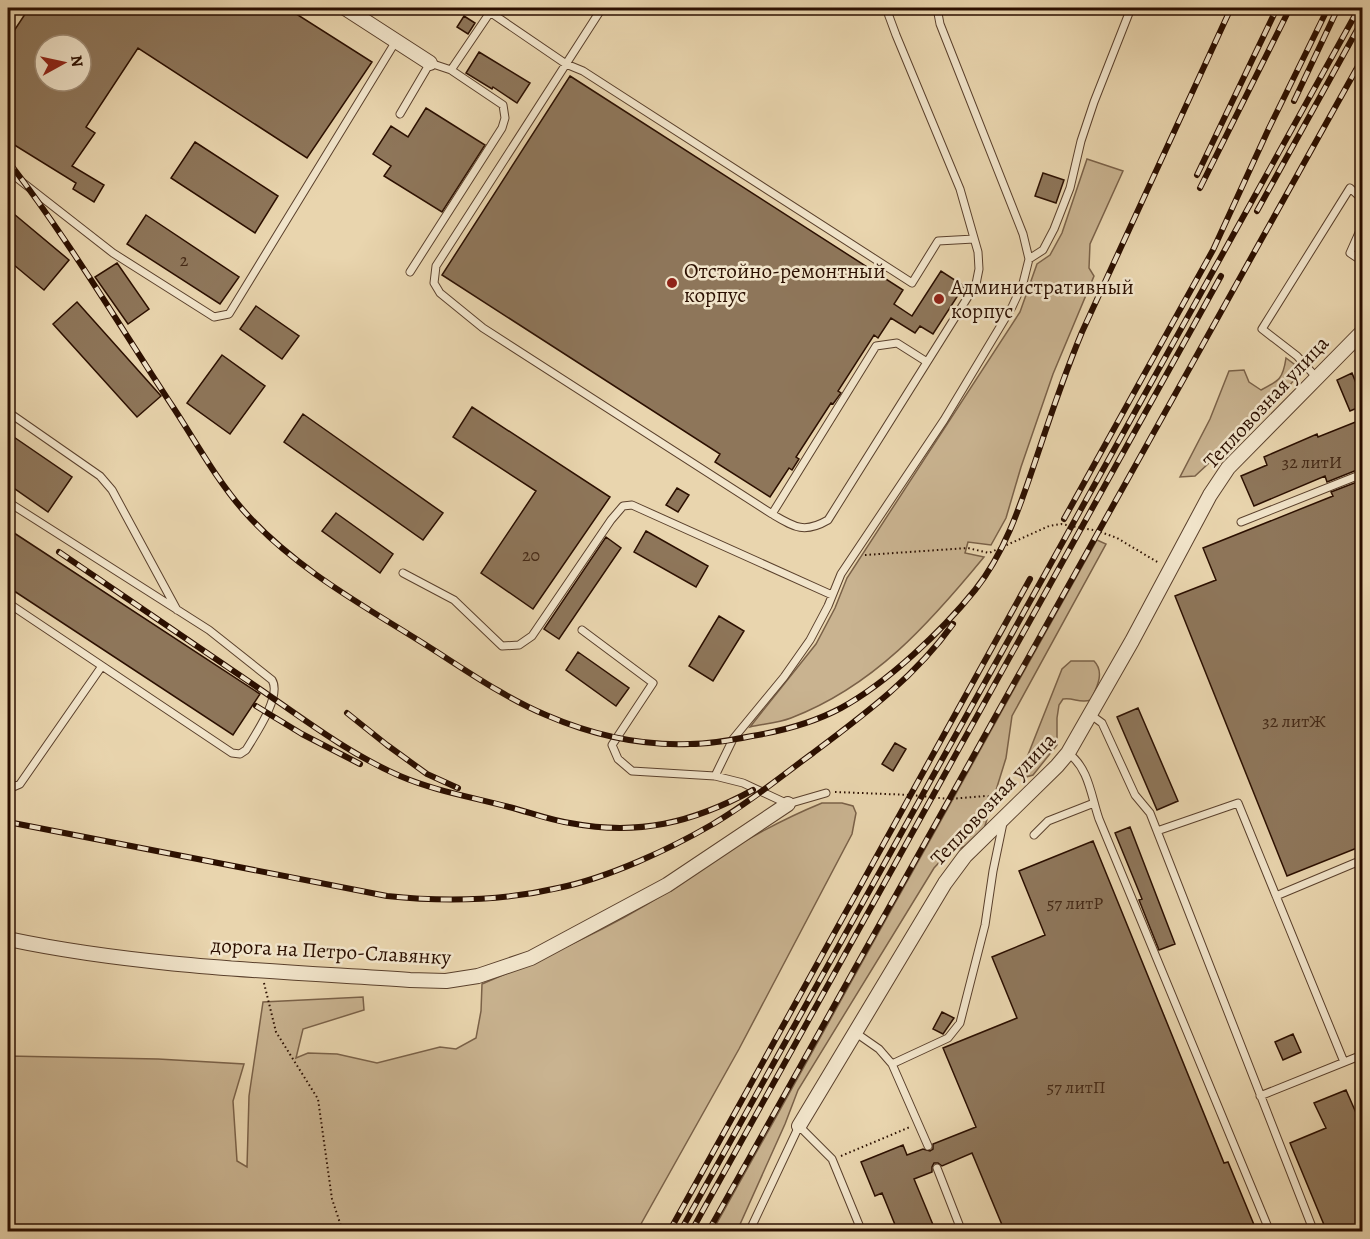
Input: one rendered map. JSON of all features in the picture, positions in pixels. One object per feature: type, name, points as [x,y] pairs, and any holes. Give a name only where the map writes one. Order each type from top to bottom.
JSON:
[{"type":"street","points":[[345,8],[430,63]]},
{"type":"street","name":"Тепловозная улица","points":[[799,1126],[945,883],[965,856],[1068,753],[1210,495],[1228,468],[1362,332]]},
{"type":"street","name":"дорога на Петро-Славянку","points":[[8,939],[107,957],[446,981],[478,976],[531,958],[667,885],[788,804]]},
{"type":"lane","points":[[602,8],[436,266],[434,283],[449,302],[483,328],[772,514],[792,526],[806,529],[817,527],[828,520],[976,284],[979,269],[978,252],[960,189],[886,8]]},
{"type":"lane","points":[[716,776],[733,740],[784,677],[810,640],[841,574],[944,420],[1012,307],[1023,283],[1029,259],[1023,234],[940,24],[937,8]]},
{"type":"lane","points":[[1029,259],[1043,250],[1054,229],[1070,188],[1081,141],[1094,102],[1131,8]]},
{"type":"lane","points":[[451,70],[489,9],[567,64],[583,71],[912,283],[938,241],[974,239]]},
{"type":"lane","points":[[8,171],[113,252],[214,317],[230,314],[396,41]]},
{"type":"lane","points":[[400,114],[430,63],[451,70],[503,105],[505,118],[502,128],[410,272]]},
{"type":"lane","points":[[1316,377],[1297,356],[1262,329],[1350,188],[1362,199]]},
{"type":"lane","points":[[1362,226],[1350,253],[1362,261]]},
{"type":"lane","points":[[772,514],[876,346],[897,343],[927,362]]},
{"type":"lane","points":[[8,412],[100,476],[112,490],[178,610]]},
{"type":"lane","points":[[1241,522],[1362,474]]},
{"type":"lane","points":[[8,502],[209,630],[275,684],[273,699],[246,750],[240,754],[232,753],[8,603]]},
{"type":"lane","points":[[403,573],[454,600],[502,646],[519,645],[532,636],[611,520],[623,506],[632,504],[832,595]]},
{"type":"lane","points":[[582,630],[653,683],[612,745],[618,759],[632,771],[716,776],[743,783],[788,804],[826,793]]},
{"type":"lane","points":[[8,788],[20,784],[102,666]]},
{"type":"lane","points":[[1090,715],[1102,723],[1135,795],[1150,813],[1314,1232]]},
{"type":"lane","points":[[1068,753],[1081,764],[1094,803],[1270,1232]]},
{"type":"lane","points":[[1034,835],[1048,821],[1094,803]]},
{"type":"lane","points":[[1157,831],[1238,803],[1344,1062]]},
{"type":"lane","points":[[892,1064],[948,1038],[960,1023],[986,925],[993,871],[1004,817]]},
{"type":"lane","points":[[1276,896],[1362,860]]},
{"type":"lane","points":[[856,1033],[879,1049],[892,1064],[928,1146]]},
{"type":"lane","points":[[1260,1096],[1362,1055]]},
{"type":"lane","points":[[799,1126],[832,1159],[862,1232]]},
{"type":"lane","name":"Тепловозная улица","points":[[749,1232],[799,1126]]},
{"type":"lane","points":[[937,1168],[962,1232]]},
{"type":"path","points":[[853,556],[968,548],[989,553],[1019,541],[1031,533],[1061,524],[1098,531],[1117,538],[1170,570]]},
{"type":"path","points":[[839,792],[949,799],[985,796],[1019,802]]},
{"type":"path","points":[[260,969],[276,1032],[318,1099],[332,1198],[343,1232]]},
{"type":"path","points":[[832,1159],[919,1123]]},
{"type":"shaded area","points":[[1087,159],[1123,171],[1090,244],[1089,268],[1094,276],[1053,374],[1006,518],[991,545],[968,542],[965,553],[984,557],[921,629],[874,671],[821,705],[786,720],[750,727],[816,644],[835,608],[847,578],[1020,312],[1037,264],[1050,255],[1062,233]]},
{"type":"shaded area","points":[[1286,358],[1302,370],[1282,395],[1195,476],[1180,477],[1210,419],[1229,371],[1244,370],[1249,382],[1261,390],[1279,378]]},
{"type":"shaded area","points":[[1097,540],[1106,544],[1012,716],[1006,758],[984,829],[969,845],[949,852],[934,868],[798,1090],[737,1231],[712,1232]]},
{"type":"shaded area","points":[[1071,661],[1094,661],[1099,670],[1096,690],[1091,700],[1063,699],[1059,705],[1057,718],[1057,745],[1033,775],[1026,777],[1022,770],[1062,669]]},
{"type":"shaded area","points":[[822,803],[842,803],[853,806],[856,813],[852,834],[739,1049],[637,1231],[8,1232],[8,1056],[158,1059],[244,1064],[233,1101],[237,1161],[247,1167],[249,1096],[263,1002],[363,997],[364,1010],[303,1029],[296,1058],[308,1053],[337,1054],[377,1063],[440,1047],[456,1049],[476,1038],[481,1011],[482,984],[600,930],[671,890],[693,873],[743,842]]},
{"type":"building","points":[[29,8],[287,8],[372,62],[307,158],[138,48],[86,127],[95,133],[72,166],[104,185],[94,202],[73,189],[76,183],[8,141],[8,40]]},
{"type":"building","points":[[464,16],[475,23],[468,34],[457,27]]},
{"type":"building","points":[[479,52],[530,83],[517,103],[466,73]]},
{"type":"building","name":"Отстойно-ремонтный корпус","points":[[570,76],[903,290],[894,304],[912,316],[941,271],[964,286],[933,334],[920,326],[915,333],[891,318],[878,338],[874,335],[838,391],[841,393],[833,404],[831,403],[796,457],[799,459],[792,470],[789,468],[770,497],[715,462],[720,454],[442,275]]},
{"type":"building","points":[[426,108],[485,145],[442,212],[384,176],[391,166],[373,154],[391,126],[408,137]]},
{"type":"building","points":[[195,142],[278,196],[255,233],[171,178]]},
{"type":"building","points":[[1043,173],[1064,180],[1056,203],[1035,196]]},
{"type":"building","points":[[8,209],[69,260],[44,290],[8,260]]},
{"type":"building","points":[[146,215],[239,277],[220,304],[127,244]]},
{"type":"building","points":[[117,263],[149,309],[128,324],[95,277]]},
{"type":"building","points":[[77,302],[161,396],[137,417],[53,324]]},
{"type":"building","points":[[256,306],[299,336],[282,359],[240,329]]},
{"type":"building","points":[[222,355],[265,386],[230,434],[187,403]]},
{"type":"building","points":[[1352,373],[1362,398],[1362,406],[1350,411],[1337,380]]},
{"type":"building","points":[[472,407],[610,497],[533,609],[481,573],[536,491],[453,437]]},
{"type":"building","points":[[303,414],[443,513],[423,540],[284,442]]},
{"type":"building","points":[[1358,421],[1362,432],[1362,468],[1327,482],[1325,476],[1254,506],[1241,476],[1267,465],[1264,457],[1317,434],[1318,437]]},
{"type":"building","points":[[8,433],[72,477],[48,512],[8,484]]},
{"type":"building","points":[[1362,480],[1362,846],[1287,876],[1175,596],[1216,580],[1203,548],[1333,496],[1331,492]]},
{"type":"building","points":[[677,488],[689,495],[678,512],[666,505]]},
{"type":"building","points":[[336,513],[393,554],[380,573],[322,531]]},
{"type":"building","points":[[8,529],[260,694],[233,735],[8,587]]},
{"type":"building","points":[[646,531],[708,566],[696,587],[634,552]]},
{"type":"building","points":[[606,537],[621,548],[559,639],[544,629]]},
{"type":"building","points":[[719,616],[744,631],[713,681],[689,666]]},
{"type":"building","points":[[578,652],[629,688],[616,706],[566,670]]},
{"type":"building","points":[[1138,708],[1178,801],[1157,810],[1117,717]]},
{"type":"building","points":[[895,743],[906,749],[893,771],[882,764]]},
{"type":"building","points":[[1130,827],[1175,944],[1159,950],[1139,900],[1142,899],[1115,833]]},
{"type":"building","points":[[1093,841],[1224,1163],[1228,1162],[1257,1232],[1005,1232],[972,1153],[942,1166],[934,1163],[932,1172],[914,1179],[936,1232],[898,1232],[882,1193],[875,1196],[861,1162],[903,1145],[907,1155],[923,1149],[930,1151],[933,1149],[933,1144],[976,1127],[943,1048],[1017,1018],[992,957],[1045,935],[1019,871]]},
{"type":"building","points":[[942,1012],[954,1018],[943,1034],[933,1029]]},
{"type":"building","points":[[1293,1034],[1301,1052],[1283,1060],[1275,1042]]},
{"type":"building","points":[[1346,1090],[1357,1115],[1362,1113],[1362,1232],[1327,1232],[1290,1143],[1326,1128],[1314,1103]]},
{"type":"railway","points":[[8,161],[72,251],[224,486],[243,510],[282,548],[303,565],[372,611],[497,690],[546,715],[580,728],[635,741],[672,744],[713,743],[797,726],[841,708],[859,697],[877,685],[930,639],[962,606],[986,575],[1019,509],[1058,394],[1082,332],[1231,8]]},
{"type":"railway","points":[[1197,175],[1277,8]]},
{"type":"railway","points":[[1200,188],[1290,8]]},
{"type":"railway","points":[[1064,519],[1213,250],[1328,8]]},
{"type":"railway","points":[[1294,101],[1338,8]]},
{"type":"railway","points":[[680,1232],[1359,8]]},
{"type":"railway","points":[[1257,211],[1362,21]]},
{"type":"railway","points":[[708,1232],[1362,59]]},
{"type":"railway","points":[[691,1232],[1221,276]]},
{"type":"railway","points":[[59,552],[325,734],[361,757],[413,781],[554,820],[595,827],[619,828],[664,824],[686,818],[708,811],[753,790]]},
{"type":"railway","points":[[669,1232],[1030,579]]},
{"type":"railway","points":[[8,822],[387,896],[473,899],[516,896],[558,888],[638,862],[696,834],[739,807],[888,694],[922,661],[953,624]]},
{"type":"railway","points":[[256,706],[302,734],[360,764]]},
{"type":"railway","points":[[347,713],[427,774],[458,788]]},
{"type":"place","name":"Отстойно-ремонтный корпус","points":[[672,283]]},
{"type":"place","name":"Административный корпус","points":[[939,299]]}]
